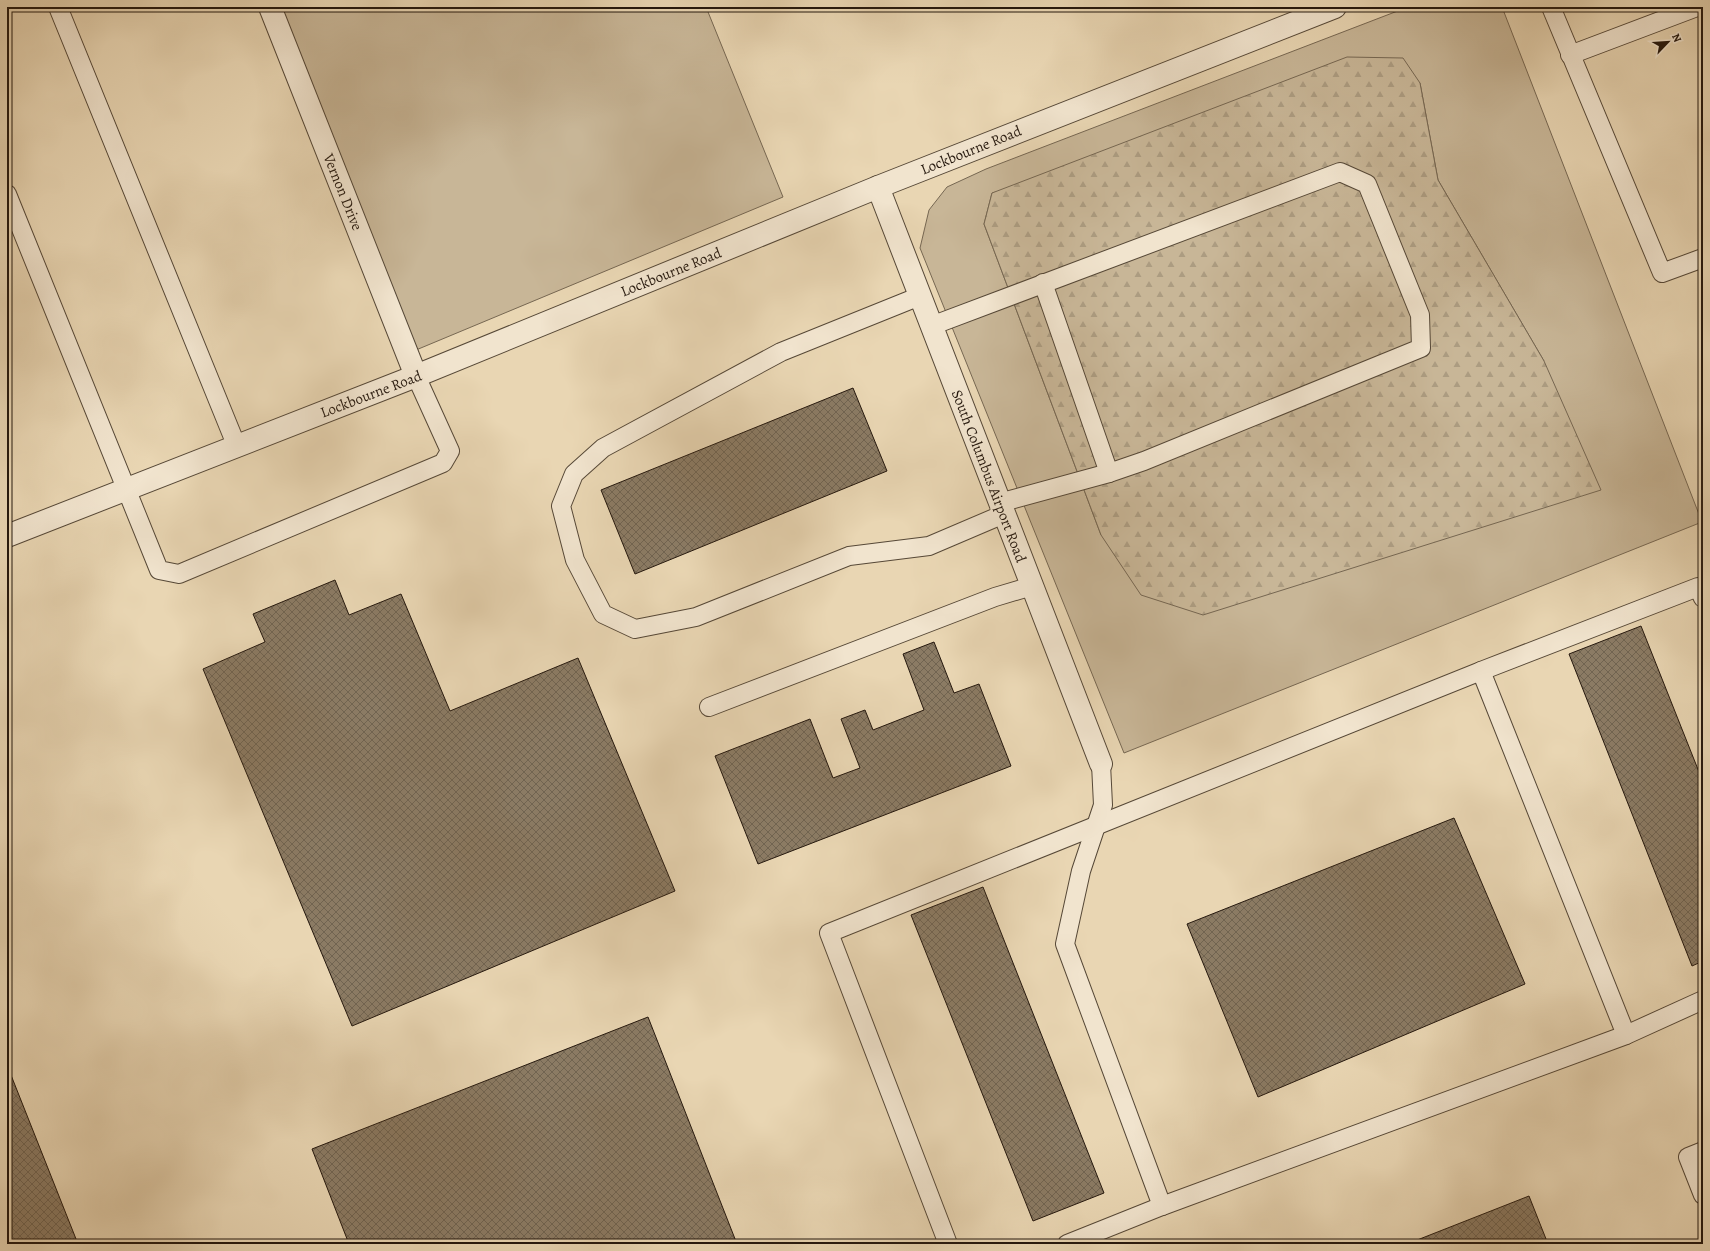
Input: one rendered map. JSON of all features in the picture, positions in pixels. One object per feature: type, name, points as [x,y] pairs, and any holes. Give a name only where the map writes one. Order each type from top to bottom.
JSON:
[{"type":"street","name":"Vernon Drive","points":[[270,7],[416,376]]},
{"type":"street","name":"Lockbourne Road","points":[[7,536],[416,376],[878,187],[1332,7]]},
{"type":"street","name":"South Columbus Airport Road","points":[[878,187],[1101,764]]},
{"type":"lane","points":[[58,7],[236,447]]},
{"type":"lane","points":[[1551,7],[1662,273],[1703,258]]},
{"type":"lane","points":[[1570,55],[1697,7]]},
{"type":"lane","points":[[920,296],[781,352],[603,448],[574,474],[561,506],[575,560],[603,614],[635,629],[696,617],[849,556],[929,546],[1002,508],[1144,461],[1420,348],[1420,315],[1367,184],[1340,172],[931,326]]},
{"type":"lane","points":[[7,194],[160,570],[179,574],[443,463],[450,451],[416,376]]},
{"type":"lane","points":[[1043,283],[1109,473]]},
{"type":"lane","points":[[709,707],[995,597],[1032,586]]},
{"type":"lane","points":[[948,1244],[829,933],[1481,671],[1698,587],[1703,598]]},
{"type":"lane","points":[[1481,671],[1626,1035]]},
{"type":"lane","points":[[1101,764],[1103,805],[1081,871],[1065,944],[1162,1206]]},
{"type":"lane","points":[[1067,1244],[1162,1206],[1626,1035],[1703,1000]]},
{"type":"lane","points":[[1703,1151],[1688,1157],[1703,1195]]},
{"type":"green space","points":[[281,7],[706,7],[783,197],[416,350]]},
{"type":"green space","points":[[1408,7],[1502,7],[1702,522],[1124,753],[920,248],[929,210],[947,187],[986,169]],"holes":[[[1420,83],[1438,180],[1544,361],[1101,535],[984,224],[992,193]]]},
{"type":"green space","points":[[1347,57],[1403,58],[1420,83],[1438,180],[1544,361],[1601,490],[1203,615],[1141,595],[1101,535],[984,224],[992,193]]},
{"type":"building","points":[[853,388],[887,471],[635,574],[601,490]]},
{"type":"building","points":[[335,580],[349,615],[401,594],[450,711],[578,658],[675,891],[352,1026],[203,669],[265,642],[253,614]]},
{"type":"building","points":[[1641,626],[1703,782],[1703,961],[1692,966],[1569,654]]},
{"type":"building","points":[[934,642],[954,693],[979,684],[1011,766],[758,864],[715,756],[810,719],[833,778],[860,768],[841,719],[865,710],[873,730],[924,710],[903,654]]},
{"type":"building","points":[[1454,818],[1525,984],[1258,1097],[1187,924]]},
{"type":"building","points":[[983,887],[1104,1193],[1033,1221],[911,915]]},
{"type":"building","points":[[648,1017],[737,1244],[349,1244],[312,1149]]},
{"type":"building","points":[[7,1065],[78,1244],[7,1244]]},
{"type":"building","points":[[1529,1196],[1548,1244],[1407,1244]]}]
